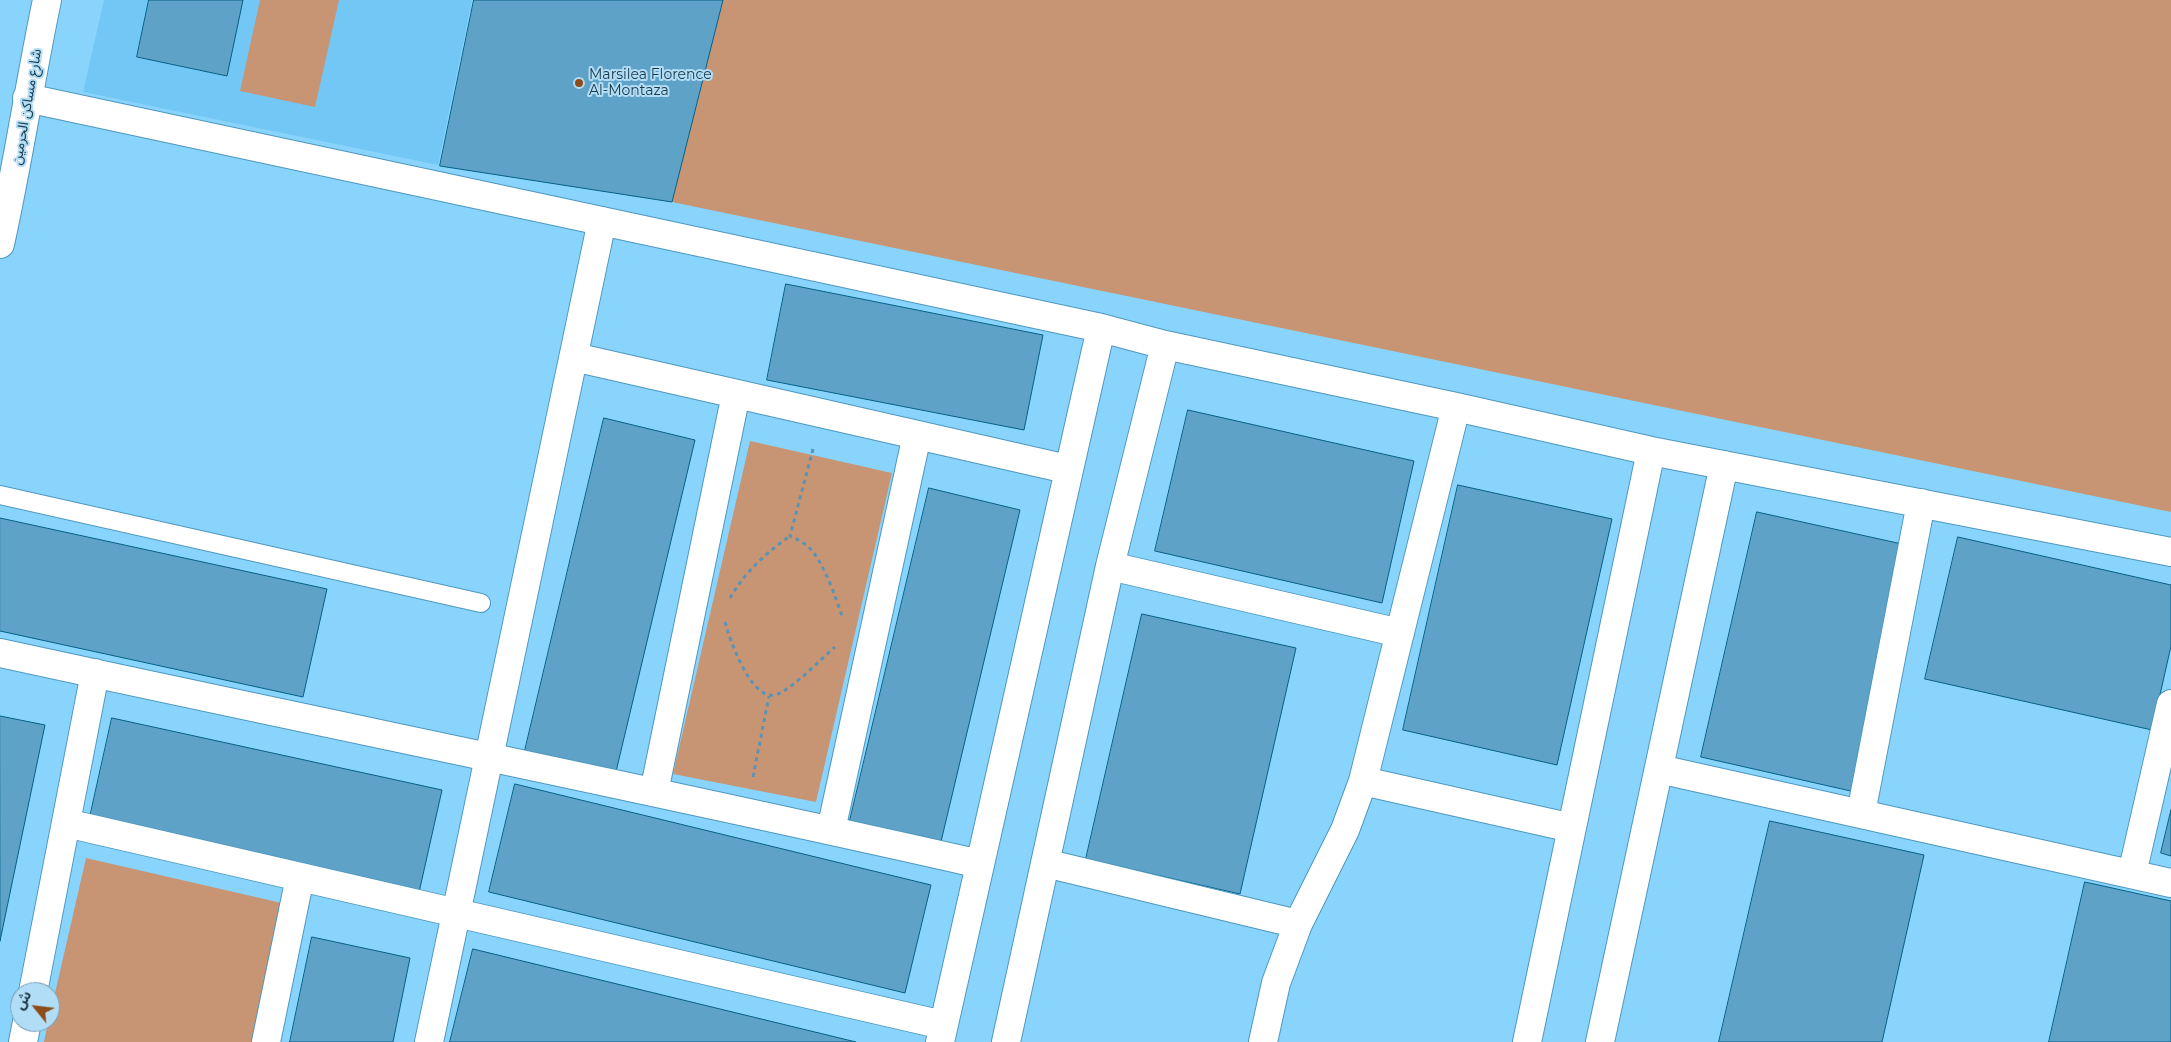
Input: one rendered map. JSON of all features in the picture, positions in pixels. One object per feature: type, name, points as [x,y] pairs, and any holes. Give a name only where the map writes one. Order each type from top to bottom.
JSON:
[{"type":"street","name":"شارع مساكن الحرمين","points":[[1,236],[10,150],[27,98],[47,0]]},
{"type":"street","points":[[27,98],[1100,328],[1165,345],[1651,451],[2171,552]]},
{"type":"street","points":[[429,1042],[602,221]]},
{"type":"street","points":[[66,823],[456,913],[942,1034],[1100,328]]},
{"type":"street","points":[[1006,1042],[1110,566],[1165,345]]},
{"type":"street","points":[[574,357],[1067,470]]},
{"type":"street","points":[[654,792],[736,394]]},
{"type":"street","points":[[1264,1042],[1276,983],[1298,924],[1345,830],[1363,780],[1456,407]]},
{"type":"street","points":[[831,830],[917,435]]},
{"type":"street","points":[[1527,1042],[1651,451]]},
{"type":"street","points":[[1600,1042],[1724,465]]},
{"type":"street","points":[[1861,813],[1921,503]]},
{"type":"street","points":[[1110,566],[1400,633]]},
{"type":"street","points":[[0,652],[95,674],[831,830],[980,864]]},
{"type":"street","points":[[35,982],[95,674]]},
{"type":"street","points":[[2132,874],[2171,704]]},
{"type":"street","points":[[1658,768],[2171,883]]},
{"type":"street","points":[[1363,780],[1572,828]]},
{"type":"street","points":[[1045,863],[1298,924]]},
{"type":"street","points":[[266,1042],[300,877]]},
{"type":"lane","points":[[0,495],[481,603]]},
{"type":"path","points":[[726,604],[739,582],[774,548],[790,536],[813,449]]},
{"type":"path","points":[[790,536],[803,542],[812,550],[819,561],[843,620]]},
{"type":"path","points":[[724,618],[729,637],[746,673],[760,691],[769,696],[787,688],[838,642]]},
{"type":"path","points":[[753,776],[769,696]]},
{"type":"shaded area","points":[[104,0],[472,0],[438,165],[83,92]]},
{"type":"shaded area","points":[[260,0],[339,0],[315,107],[240,91]]},
{"type":"shaded area","points":[[723,0],[2171,0],[2171,512],[672,202]]},
{"type":"shaded area","points":[[750,441],[892,473],[816,802],[673,774]]},
{"type":"shaded area","points":[[86,858],[286,904],[254,1042],[44,1042],[46,1032],[60,1032],[60,982],[58,982]]},
{"type":"building","points":[[149,0],[243,0],[227,76],[137,57]]},
{"type":"building","name":"Marsilea Florence Al-Montaza","points":[[474,0],[723,0],[672,202],[440,166]]},
{"type":"building","points":[[786,284],[1043,335],[1024,430],[767,380]]},
{"type":"building","points":[[1188,410],[1414,461],[1382,603],[1155,551]]},
{"type":"building","points":[[604,418],[695,440],[614,780],[523,759]]},
{"type":"building","points":[[1458,485],[1612,519],[1557,765],[1403,730]]},
{"type":"building","points":[[929,488],[1020,510],[939,850],[848,829]]},
{"type":"building","points":[[1757,512],[1911,546],[1855,792],[1701,757]]},
{"type":"building","points":[[0,518],[327,589],[303,697],[0,631]]},
{"type":"building","points":[[1958,537],[2171,585],[2171,646],[2152,730],[1925,679]]},
{"type":"building","points":[[1142,614],[1296,648],[1240,894],[1086,859]]},
{"type":"building","points":[[0,716],[45,725],[0,941]]},
{"type":"building","points":[[112,718],[442,790],[418,897],[88,826]]},
{"type":"building","points":[[515,784],[931,885],[905,993],[489,892]]},
{"type":"building","points":[[2171,810],[2171,856],[2161,853]]},
{"type":"building","points":[[1770,821],[1924,855],[1882,1042],[1719,1042]]},
{"type":"building","points":[[2085,882],[2171,901],[2171,1042],[2049,1042]]},
{"type":"building","points":[[312,937],[410,958],[393,1042],[290,1042]]},
{"type":"building","points":[[473,949],[856,1042],[450,1042]]},
{"type":"place","name":"Marsilea Florence Al-Montaza","points":[[579,83]]}]
